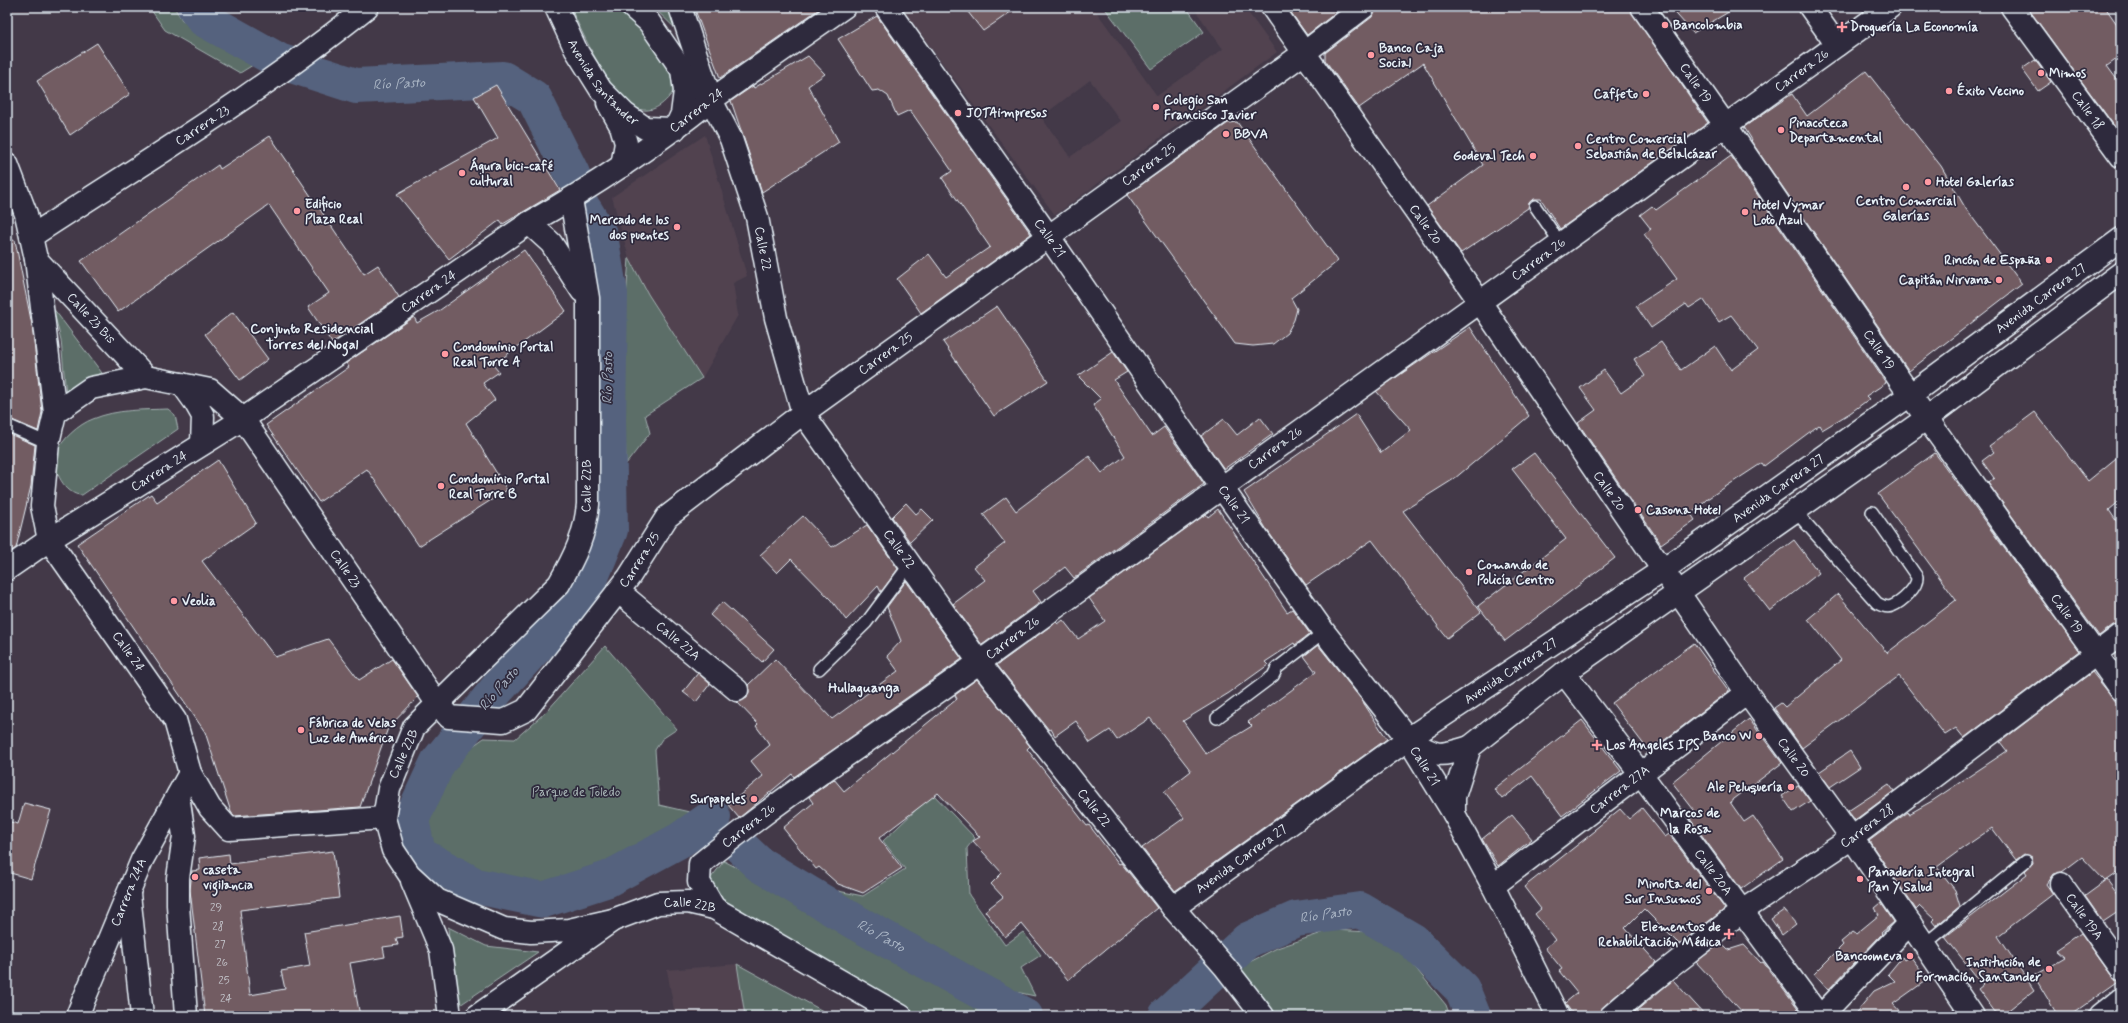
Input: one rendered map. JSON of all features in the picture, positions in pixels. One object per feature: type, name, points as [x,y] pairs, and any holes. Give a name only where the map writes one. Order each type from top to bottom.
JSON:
[{"type":"street","name":"Carrera 23","points":[[32,236],[242,99],[326,40],[367,7]]},
{"type":"street","name":"Avenida Santander","points":[[556,7],[576,50],[601,90],[625,114],[646,128],[675,129]]},
{"type":"street","points":[[632,7],[649,22],[682,70],[711,100]]},
{"type":"street","name":"Calle 22","points":[[680,7],[711,100],[731,139],[757,217],[776,318],[803,413],[979,662],[1173,908],[1213,954],[1263,1016]]},
{"type":"street","name":"Carrera 24","points":[[7,568],[243,418],[529,223],[573,198],[614,171],[675,129],[711,100],[844,7]]},
{"type":"street","name":"Calle 21","points":[[886,7],[1049,237],[1220,485],[1324,632],[1408,739],[1454,814],[1493,886],[1558,1016]]},
{"type":"street","name":"Calle 20","points":[[1272,7],[1480,302],[1663,570],[1680,592],[1747,693],[1852,838],[1973,1016]]},
{"type":"street","name":"Carrera 25","points":[[444,710],[503,721],[526,710],[618,591],[667,517],[803,413],[1304,53],[1364,7]]},
{"type":"street","name":"Calle 19","points":[[1642,7],[1726,126],[1910,395],[2121,689]]},
{"type":"street","points":[[1810,7],[1838,45]]},
{"type":"street","name":"Carrera 26","points":[[714,908],[699,882],[700,864],[741,830],[979,662],[1220,485],[1480,302],[1890,7]]},
{"type":"street","name":"Calle 18","points":[[2012,7],[2121,156]]},
{"type":"street","points":[[675,129],[682,114],[685,91],[682,70]]},
{"type":"street","points":[[601,90],[621,126],[626,143],[614,171]]},
{"type":"street","points":[[7,164],[32,236],[55,414],[48,443],[42,506],[49,540]]},
{"type":"street","name":"Calle 22B","points":[[573,198],[588,298],[588,504],[586,525],[576,555],[559,584],[444,710],[414,727],[389,789],[384,818],[394,850],[409,874],[437,900],[504,929],[531,932],[569,930],[612,920],[658,903],[688,902],[714,908],[901,1016]]},
{"type":"street","points":[[529,223],[551,243],[588,298]]},
{"type":"street","name":"Avenida Carrera 27","points":[[1173,908],[1408,739],[1663,570],[1910,395],[2121,239]]},
{"type":"street","name":"Calle 23 Bis","points":[[36,259],[146,377]]},
{"type":"street","name":"Avenida Carrera 27","points":[[1408,739],[1431,753],[1439,755],[1449,754],[1470,747],[1564,673],[1927,418],[2121,273]]},
{"type":"street","points":[[55,414],[91,388],[146,377]]},
{"type":"street","name":"Calle 23","points":[[146,377],[210,390],[243,418],[444,710]]},
{"type":"street","points":[[182,384],[203,416],[202,444]]},
{"type":"street","name":"Calle 24","points":[[49,540],[175,720],[190,773],[210,808],[229,829],[384,818]]},
{"type":"street","name":"Calle 22A","points":[[618,591],[737,690]]},
{"type":"street","name":"Carrera 28","points":[[1611,1016],[1641,990],[1742,911],[1852,838],[2121,635]]},
{"type":"street","name":"Calle 20A","points":[[1564,673],[1641,774],[1820,1016]]},
{"type":"street","name":"Carrera 27A","points":[[1493,886],[1747,693]]},
{"type":"street","points":[[1454,814],[1454,797],[1470,747]]},
{"type":"street","name":"Carrera 24A","points":[[77,1016],[142,860],[190,773]]},
{"type":"street","points":[[178,795],[184,836],[178,878],[178,898],[186,1016]]},
{"type":"street","points":[[409,874],[441,950],[450,1016]]},
{"type":"street","name":"Calle 19A","points":[[2061,884],[2121,968]]},
{"type":"street","points":[[129,891],[142,1016]]},
{"type":"street","points":[[477,1016],[612,920]]},
{"type":"street","points":[[1820,1016],[1910,923]]},
{"type":"street","points":[[2100,1016],[2121,999]]},
{"type":"lane","points":[[1535,206],[1561,244]]},
{"type":"lane","points":[[7,424],[48,443]]},
{"type":"lane","points":[[1795,511],[1877,603],[1885,607],[1892,606],[1915,588],[1917,576],[1872,512]]},
{"type":"lane","points":[[819,669],[866,623],[910,564]]},
{"type":"lane","points":[[1216,718],[1273,676],[1277,668],[1324,632]]},
{"type":"lane","points":[[1925,944],[2026,861]]},
{"type":"shaded area","name":"Colegio San Francisco Javier","points":[[901,7],[964,7],[983,31],[1018,7],[1093,7],[1157,96],[1223,49],[1193,7],[1244,7],[1277,52],[1055,215]],"holes":[[[1090,80],[1121,121],[1070,157],[1041,117]]]},
{"type":"shaded area","name":"Mercado de los dos puentes","points":[[705,135],[747,276],[733,283],[738,315],[702,378],[648,294],[629,258],[612,197]]},
{"type":"shaded area","points":[[737,964],[832,1016],[665,1016],[675,1015],[667,970]]},
{"type":"green space","points":[[149,7],[174,7],[182,20],[261,60],[240,73],[165,30]]},
{"type":"green space","points":[[570,7],[616,7],[643,33],[657,47],[670,67],[673,92],[666,101],[656,107],[646,110],[634,107],[625,100],[615,90],[606,77],[589,47]]},
{"type":"green space","points":[[653,7],[664,7],[677,21],[680,33]]},
{"type":"green space","points":[[1104,7],[1186,7],[1204,32],[1151,69]]},
{"type":"green space","points":[[629,258],[648,294],[702,378],[645,415],[650,433],[626,464],[623,340]]},
{"type":"green space","points":[[53,308],[105,377],[66,394],[61,340]]},
{"type":"green space","points":[[168,409],[175,415],[178,429],[82,495],[70,491],[65,486],[58,474],[55,460],[58,449],[71,433],[88,421],[111,413]]},
{"type":"green space","name":"Parque de Toledo","points":[[605,646],[677,729],[662,739],[655,750],[659,805],[698,814],[691,826],[634,857],[577,878],[536,888],[499,884],[461,868],[431,848],[423,826],[440,783],[466,751],[484,738],[515,739],[547,711]]},
{"type":"green space","points":[[933,794],[975,838],[967,848],[969,895],[1005,945],[1023,932],[1041,955],[1021,968],[1035,996],[987,986],[881,929],[838,891],[863,896],[905,869],[883,841]]},
{"type":"green space","points":[[724,861],[1024,1016],[916,1016],[710,894],[707,883]]},
{"type":"green space","points":[[448,927],[486,946],[538,952],[460,1005],[451,970]]},
{"type":"green space","points":[[1331,930],[1370,932],[1400,949],[1446,1005],[1450,1016],[1274,1016],[1240,967],[1277,948]]},
{"type":"green space","points":[[737,964],[832,1016],[745,1016]]},
{"type":"building","points":[[694,7],[822,7],[720,78]]},
{"type":"building","points":[[964,7],[1018,7],[983,31]]},
{"type":"building","points":[[1287,7],[1343,7],[1307,35]]},
{"type":"building","name":"Centro Comercial Sebastián de Belalcázar","points":[[1376,7],[1628,7],[1708,123],[1560,229],[1541,199],[1534,199],[1529,203],[1528,208],[1461,253],[1427,206],[1483,165],[1423,63],[1359,108],[1325,60],[1325,53],[1372,17]]},
{"type":"building","points":[[1670,7],[1737,7],[1693,33]]},
{"type":"building","points":[[2027,7],[2105,7],[2121,30],[2121,56],[2107,66],[2121,85],[2121,135]]},
{"type":"building","points":[[877,16],[1031,234],[921,313],[897,279],[929,254],[946,277],[990,247],[942,178],[952,171],[910,110],[897,116],[888,96],[879,90],[872,91],[838,39]]},
{"type":"building","points":[[97,43],[130,94],[70,135],[37,81]]},
{"type":"building","points":[[808,56],[825,74],[808,86],[839,142],[762,192],[731,101],[753,86],[754,88]]},
{"type":"building","name":"Mimos","points":[[2035,60],[2051,82],[2038,91],[2022,69]]},
{"type":"building","points":[[1866,71],[1941,166],[1966,209],[2022,284],[1909,371],[1751,141],[1752,140],[1744,127],[1792,94],[1807,116]]},
{"type":"building","points":[[496,85],[560,190],[503,224],[500,220],[449,259],[397,194],[498,138],[474,97]]},
{"type":"building","points":[[1237,122],[1338,261],[1291,298],[1297,309],[1294,320],[1287,333],[1273,344],[1253,346],[1235,344],[1127,195],[1228,123]]},
{"type":"building","points":[[270,136],[364,274],[378,265],[399,297],[332,343],[308,307],[329,293],[269,205],[118,312],[81,261],[218,165],[220,169]]},
{"type":"building","points":[[1731,156],[1886,383],[1866,396],[1869,399],[1850,413],[1822,430],[1819,425],[1764,466],[1762,463],[1707,499],[1691,514],[1695,520],[1661,544],[1578,423],[1596,410],[1580,388],[1604,370],[1621,393],[1645,376],[1634,359],[1661,342],[1681,370],[1715,346],[1731,370],[1758,350],[1731,315],[1719,322],[1703,299],[1689,308],[1686,304],[1651,328],[1636,306],[1677,279],[1644,234],[1651,229],[1640,215],[1652,206],[1656,210]]},
{"type":"building","points":[[15,240],[32,325],[42,412],[38,431],[7,418],[7,241]]},
{"type":"building","points":[[524,250],[566,311],[493,365],[499,372],[483,383],[495,400],[466,423],[507,490],[419,546],[367,469],[319,502],[266,425],[349,367],[346,363],[414,317],[417,323],[440,310]]},
{"type":"building","points":[[997,306],[1048,381],[994,416],[943,342]]},
{"type":"building","points":[[233,312],[268,359],[240,380],[205,334]]},
{"type":"building","points":[[1470,327],[1529,416],[1454,479],[1403,511],[1481,612],[1447,638],[1372,540],[1306,585],[1267,530],[1244,492],[1356,414],[1381,453],[1411,430],[1376,391]]},
{"type":"building","points":[[1113,352],[1127,372],[1114,380],[1152,436],[1164,427],[1204,484],[1074,578],[1065,567],[1033,591],[1041,602],[982,645],[953,604],[985,580],[974,567],[1005,543],[983,514],[1006,497],[1016,511],[1089,456],[1102,473],[1125,456],[1093,405],[1101,399],[1078,376]]},
{"type":"building","points":[[2035,412],[2088,481],[2121,454],[2121,500],[2109,510],[2121,528],[2121,623],[2113,625],[2099,636],[1988,483],[1994,478],[1982,461],[1994,452],[1989,446]]},
{"type":"building","points":[[1260,417],[1273,434],[1224,469],[1201,436],[1224,419],[1237,435]]},
{"type":"building","points":[[7,433],[35,445],[31,486],[16,548],[7,554]]},
{"type":"building","points":[[1534,453],[1615,558],[1505,641],[1478,606],[1566,539],[1512,469]]},
{"type":"building","points":[[1935,453],[2079,651],[1964,738],[1956,728],[1945,735],[1899,676],[1802,748],[1774,708],[1781,703],[1785,707],[1841,660],[1808,619],[1838,594],[1887,653],[1956,600],[1878,494]]},
{"type":"building","points":[[218,460],[256,523],[202,561],[275,657],[328,639],[359,680],[392,659],[418,697],[388,728],[360,807],[234,816],[231,812],[205,732],[77,544],[151,494],[157,502]]},
{"type":"building","points":[[906,503],[916,514],[922,509],[933,520],[910,542],[892,517]]},
{"type":"building","points":[[1218,509],[1287,612],[1292,609],[1310,634],[1295,645],[1294,643],[1265,662],[1268,665],[1229,693],[1183,721],[1206,754],[1252,726],[1248,722],[1316,672],[1304,656],[1318,645],[1361,699],[1387,739],[1175,891],[1142,848],[1184,818],[1164,792],[1191,771],[1150,718],[1117,740],[1110,730],[1090,743],[1076,721],[1055,736],[1051,729],[1049,730],[997,665],[1056,622],[1058,624],[1063,620],[1078,639],[1105,621],[1089,598],[1206,514],[1208,517]]},
{"type":"building","points":[[803,516],[832,547],[867,525],[898,569],[881,592],[878,586],[846,620],[831,600],[791,559],[777,573],[760,555]]},
{"type":"building","points":[[1794,540],[1819,573],[1770,611],[1744,578]]},
{"type":"building","points":[[906,581],[962,659],[794,777],[792,774],[739,818],[728,805],[763,776],[751,761],[770,745],[756,726],[758,724],[737,702],[747,698],[749,692],[748,685],[775,659],[832,719],[898,671],[887,656],[901,641],[887,607]]},
{"type":"building","points":[[722,602],[774,649],[762,662],[710,615]]},
{"type":"building","points":[[1694,643],[1729,691],[1662,742],[1661,741],[1648,750],[1612,703]]},
{"type":"building","points":[[2092,672],[2121,708],[2121,870],[2105,881],[2082,857],[2062,872],[2053,874],[2046,884],[2053,894],[1998,936],[2034,990],[2001,1016],[1998,1016],[1978,989],[1983,985],[1945,937],[2027,874],[2025,871],[2033,863],[2032,857],[2024,854],[2016,860],[1992,828],[1963,848],[1937,867],[1955,890],[1960,906],[1936,926],[1932,921],[1934,919],[1920,906],[1916,910],[1869,841],[1908,812],[1909,814],[1932,801],[2007,751],[2000,742]]},
{"type":"building","points":[[698,673],[710,684],[696,702],[683,692]]},
{"type":"building","points":[[977,679],[1030,746],[1027,749],[1087,826],[1089,825],[1119,864],[1121,863],[1157,908],[1068,980],[1022,924],[1005,937],[985,911],[1003,897],[991,884],[1002,873],[973,841],[980,837],[938,793],[879,838],[902,868],[863,893],[838,884],[819,867],[816,869],[783,828],[813,803],[809,797],[834,779],[844,791],[957,699],[955,695]]},
{"type":"building","points":[[1749,719],[1782,763],[1730,802],[1744,822],[1753,816],[1783,859],[1741,889],[1690,819],[1697,814],[1672,782]]},
{"type":"building","points":[[1582,720],[1621,771],[1562,816],[1532,776],[1502,799],[1494,789]]},
{"type":"building","points":[[1850,751],[1860,767],[1830,787],[1819,772]]},
{"type":"building","points":[[1889,784],[1894,791],[1855,820],[1848,811]]},
{"type":"building","points":[[1798,785],[1810,801],[1793,812],[1782,796]]},
{"type":"building","points":[[24,803],[51,810],[31,879],[7,872],[7,821],[18,824]]},
{"type":"building","points":[[1642,808],[1665,837],[1669,834],[1725,909],[1679,944],[1644,909],[1625,928],[1656,962],[1603,1007],[1599,1016],[1574,1016],[1565,1003],[1577,993],[1559,971],[1562,969],[1545,948],[1555,940],[1535,914],[1541,909],[1524,887],[1595,831],[1594,830],[1620,809],[1629,819]]},
{"type":"building","points":[[1512,815],[1532,839],[1498,866],[1482,839]]},
{"type":"building","points":[[333,851],[339,898],[240,910],[250,995],[285,989],[281,971],[310,966],[304,932],[400,916],[403,937],[396,938],[398,945],[383,947],[385,957],[350,963],[360,1016],[205,1016],[190,890],[192,871],[200,870],[199,858],[229,854],[230,864]]},
{"type":"building","points":[[2107,880],[2121,899],[2121,910],[2103,922],[2085,896]]},
{"type":"building","points":[[1881,903],[1894,922],[1881,933],[1882,934],[1828,990],[1814,974],[1843,945],[1841,942],[1853,932],[1856,934],[1879,915],[1875,908]]},
{"type":"building","points":[[1784,910],[1796,924],[1782,935],[1771,919]]},
{"type":"building","points":[[2081,933],[2111,975],[2120,980],[2069,1016],[2058,1016],[2034,976],[2065,958],[2056,950]]},
{"type":"building","points":[[1721,943],[1728,950],[1744,945],[1761,963],[1763,962],[1803,1016],[1746,1016],[1696,962]]},
{"type":"building","points":[[1910,956],[1928,979],[1893,1004],[1904,1016],[1853,1016],[1874,991],[1895,981],[1888,974],[1902,957],[1904,960]]},
{"type":"building","points":[[1673,980],[1706,1016],[1668,1016],[1662,1010],[1655,1016],[1630,1016]]},
{"type":"waterway","name":"Río Pasto","points":[[195,7],[204,19],[279,61],[356,86],[503,79],[534,98],[572,174]]},
{"type":"waterway","name":"Río Pasto","points":[[585,211],[600,236],[610,294],[608,420],[610,530],[584,594],[498,688],[438,762],[411,820],[418,854],[476,886],[543,900],[608,879],[680,840],[713,817]]},
{"type":"waterway","name":"Río Pasto","points":[[742,848],[759,864],[857,923],[1025,1016]]},
{"type":"waterway","name":"Río Pasto","points":[[1166,1016],[1248,940],[1296,919],[1360,910],[1413,941],[1462,989],[1473,1016]]},
{"type":"place","name":"Bancolombia","points":[[1665,25]]},
{"type":"place","name":"Droguería La Economía","points":[[1842,27]]},
{"type":"place","name":"Banco Caja Social","points":[[1371,55]]},
{"type":"place","name":"Mimos","points":[[2041,73]]},
{"type":"place","name":"Éxito Vecino","points":[[1949,91]]},
{"type":"place","name":"Caffeto","points":[[1646,94]]},
{"type":"place","name":"Colegio San Francisco Javier","points":[[1156,107]]},
{"type":"place","name":"JOTAimpresos","points":[[958,113]]},
{"type":"place","name":"Pinacoteca Departamental","points":[[1781,130]]},
{"type":"place","name":"BBVA","points":[[1226,134]]},
{"type":"place","name":"Centro Comercial Sebastián de Belalcázar","points":[[1578,146]]},
{"type":"place","name":"Godeval Tech","points":[[1533,156]]},
{"type":"place","name":"Águra bici-café cultural","points":[[462,173]]},
{"type":"place","name":"Hotel Galerías","points":[[1928,182]]},
{"type":"place","name":"Centro Comercial Galerías","points":[[1906,187]]},
{"type":"place","name":"Edificio Plaza Real","points":[[297,211]]},
{"type":"place","name":"Hotel Vymar Loto Azul","points":[[1745,212]]},
{"type":"place","name":"Mercado de los dos puentes","points":[[677,227]]},
{"type":"place","name":"Rincón de España","points":[[2049,260]]},
{"type":"place","name":"Capitán Nirvana","points":[[1999,280]]},
{"type":"place","name":"Condominio Portal Real Torre A","points":[[445,354]]},
{"type":"place","name":"Condominio Portal Real Torre B","points":[[441,486]]},
{"type":"place","name":"Casona Hotel","points":[[1638,510]]},
{"type":"place","name":"Comando de Policía Centro","points":[[1469,572]]},
{"type":"place","name":"Veolia","points":[[174,601]]},
{"type":"place","name":"Fábrica de Velas Luz de América","points":[[301,730]]},
{"type":"place","name":"Banco W","points":[[1759,736]]},
{"type":"place","name":"Los Angeles IPS","points":[[1597,745]]},
{"type":"place","name":"Ale Peluquería","points":[[1791,787]]},
{"type":"place","name":"Surpapeles","points":[[754,799]]},
{"type":"place","name":"caseta vigilancia","points":[[195,877]]},
{"type":"place","name":"Panadería Integral Pan Y Salud","points":[[1860,879]]},
{"type":"place","name":"Minolta del Sur Insumos","points":[[1709,891]]},
{"type":"place","name":"Elementos de Rehabilitación Médica","points":[[1729,934]]},
{"type":"place","name":"Bancoomeva","points":[[1910,956]]},
{"type":"place","name":"Institución de Formación Santander","points":[[2049,969]]},
{"type":"district","name":"Conjunto Residencial Torres del Nogal","points":[[312,338]]},
{"type":"district","name":"Hullaguanga","points":[[864,688]]},
{"type":"district","name":"Marcos de la Rosa","points":[[1690,822]]}]
